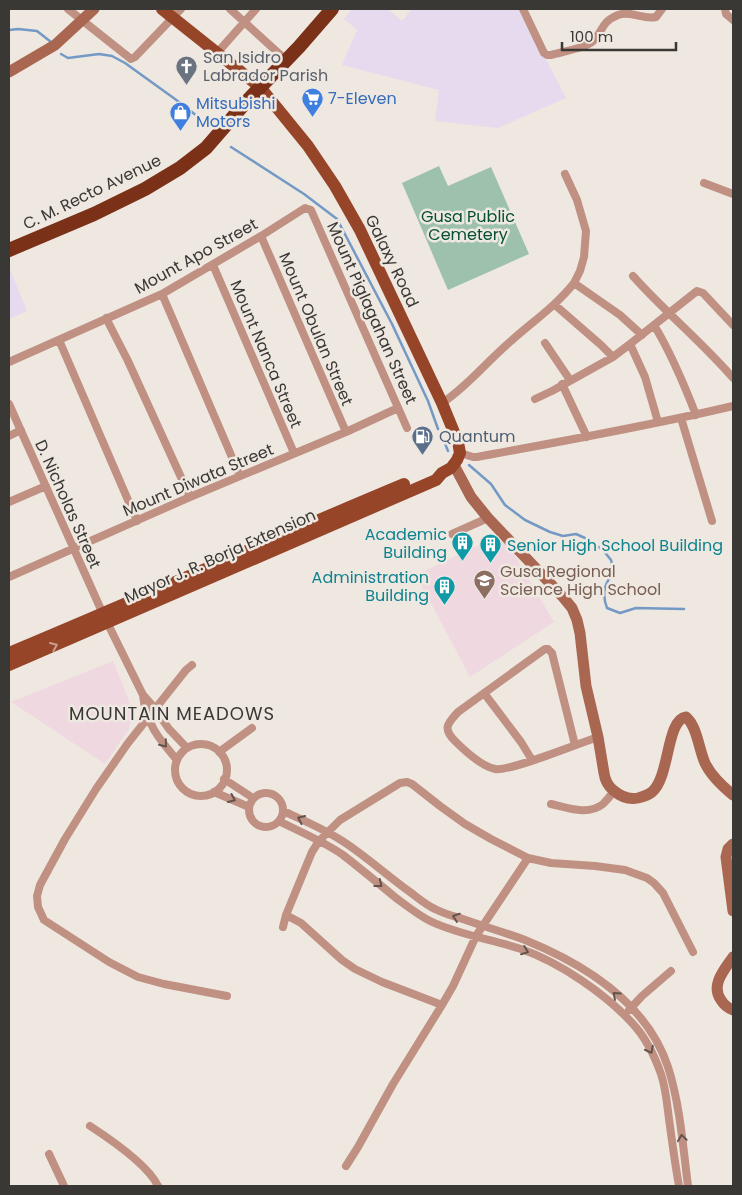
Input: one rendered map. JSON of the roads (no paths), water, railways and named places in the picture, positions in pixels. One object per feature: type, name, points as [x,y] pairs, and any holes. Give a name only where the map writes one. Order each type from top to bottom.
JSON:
[{"type":"highway","name":"C. M. Recto Avenue","points":[[9,250],[94,214],[145,189],[180,168],[206,148],[286,60],[327,11]]},
{"type":"main road","points":[[9,72],[55,45],[94,9]]},
{"type":"main road","name":"Galaxy Road","points":[[162,9],[177,13],[217,53],[260,87],[308,146],[327,174],[360,230],[442,403],[458,442],[457,459]]},
{"type":"main road","points":[[457,459],[471,497],[488,518],[572,608],[578,620],[586,686],[598,736],[605,778],[614,791],[626,798],[635,799],[652,792],[662,775],[675,726],[680,719],[686,717],[691,722],[704,762],[709,771],[733,795]]},
{"type":"main road","name":"Mayor J. R. Borja Extension","points":[[9,665],[105,618],[433,472],[442,473],[457,459]]},
{"type":"main road","name":"Mayor J. R. Borja Extension","points":[[9,653],[105,618]]},
{"type":"main road","points":[[733,844],[728,849],[726,857],[733,911]]},
{"type":"main road","points":[[733,957],[721,974],[717,982],[717,988],[722,1002],[733,1010]]},
{"type":"street","points":[[68,9],[132,59],[177,13]]},
{"type":"street","points":[[230,9],[286,60]]},
{"type":"street","points":[[217,53],[256,9]]},
{"type":"street","points":[[523,9],[544,53],[547,55],[588,45],[593,42],[605,23],[618,15],[626,12],[651,18],[656,17],[662,9]]},
{"type":"street","points":[[725,9],[726,14],[733,20]]},
{"type":"street","points":[[442,403],[456,393],[510,341],[555,305],[574,283],[580,272],[584,257],[586,231],[577,200],[565,174]]},
{"type":"street","points":[[704,183],[733,194]]},
{"type":"street","name":"Mount Apo Street","points":[[9,362],[162,294],[306,208],[311,210]]},
{"type":"street","name":"Mount Piglagahan Street","points":[[311,210],[407,428]]},
{"type":"street","name":"Mount Obulan Street","points":[[261,236],[346,432]]},
{"type":"street","name":"Mount Nanca Street","points":[[212,265],[294,453]]},
{"type":"street","points":[[633,276],[647,292],[718,360],[733,378]]},
{"type":"street","points":[[574,283],[620,315],[642,335]]},
{"type":"street","points":[[535,399],[613,357],[694,292],[700,291],[733,325]]},
{"type":"street","points":[[162,294],[240,476]]},
{"type":"street","points":[[555,305],[613,357]]},
{"type":"street","points":[[106,318],[128,361],[190,497]]},
{"type":"street","points":[[654,325],[674,362],[696,415]]},
{"type":"street","points":[[59,340],[136,521]]},
{"type":"street","points":[[545,343],[566,382],[587,437]]},
{"type":"street","points":[[630,344],[646,377],[658,422]]},
{"type":"street","name":"D. Nicholas Street","points":[[9,404],[73,549],[143,695]]},
{"type":"street","points":[[457,459],[473,458],[587,437],[733,406]]},
{"type":"street","name":"Mount Diwata Street","points":[[9,576],[398,408]]},
{"type":"street","points":[[681,418],[712,521]]},
{"type":"street","points":[[9,436],[21,430]]},
{"type":"street","points":[[9,502],[46,486]]},
{"type":"street","points":[[452,534],[488,518]]},
{"type":"street","points":[[575,745],[552,654],[545,649],[458,712],[447,727],[453,739],[478,760],[494,769],[502,770],[575,745],[598,736]]},
{"type":"street","points":[[192,665],[128,743],[96,789],[65,839],[40,885],[37,896],[38,907],[44,920],[109,962],[138,977],[205,993],[227,996]]},
{"type":"street","points":[[484,693],[521,742],[532,760]]},
{"type":"street","points":[[143,695],[169,729],[187,748]]},
{"type":"street","points":[[143,695],[144,708],[148,718],[159,738],[177,760]]},
{"type":"street","points":[[219,752],[252,728]]},
{"type":"street","points":[[204,744],[212,746],[219,752],[226,764],[226,771],[220,786],[214,792],[205,795],[195,795],[186,791],[180,785],[176,777],[175,768],[181,753],[187,748],[204,744]]},
{"type":"street","points":[[224,779],[253,798]]},
{"type":"street","points":[[283,927],[286,915],[312,852],[319,841],[340,820],[400,783],[407,782],[418,788],[465,824],[528,858],[551,863],[625,870],[647,878],[663,893],[693,952]]},
{"type":"street","points":[[551,804],[580,811],[591,809],[604,803],[614,791]]},
{"type":"street","points":[[214,792],[249,807]]},
{"type":"street","points":[[268,792],[278,797],[283,811],[279,821],[270,827],[259,826],[254,822],[249,812],[253,798],[268,792]]},
{"type":"street","points":[[283,811],[328,832],[348,844],[388,877],[436,910],[544,948],[590,973],[632,1008],[652,1034],[661,1050],[673,1086],[688,1186]]},
{"type":"street","points":[[279,821],[341,854],[430,922],[454,931],[521,949],[548,960],[601,994],[625,1016],[645,1040],[658,1067],[666,1090],[668,1118],[679,1186]]},
{"type":"street","points":[[346,1166],[453,986],[476,936],[528,858]]},
{"type":"street","points":[[286,915],[301,923],[342,960],[355,969],[382,982],[442,1005]]},
{"type":"street","points":[[625,1016],[642,996],[672,971]]},
{"type":"street","points":[[668,1118],[678,1116]]},
{"type":"street","points":[[90,1126],[125,1150],[145,1169],[158,1186]]},
{"type":"street","points":[[49,1154],[64,1186]]},
{"type":"waterway","points":[[9,30],[37,31],[51,42]]},
{"type":"waterway","points":[[61,54],[68,58],[99,54],[112,56],[125,63],[206,123]]},
{"type":"waterway","points":[[231,147],[304,194],[337,219],[392,324],[428,401],[438,429]]},
{"type":"waterway","points":[[444,441],[448,451]]},
{"type":"waterway","points":[[469,465],[491,484],[505,505],[525,520],[563,536],[576,534],[603,550],[611,560],[614,571],[608,580],[604,593],[607,608],[620,613],[636,608],[684,609]]},
{"type":"place","name":"San Isidro Labrador Parish","points":[[187,85]]},
{"type":"place","name":"7-Eleven","points":[[312,117]]},
{"type":"place","name":"Mitsubishi Motors","points":[[180,131]]},
{"type":"place","name":"Quantum","points":[[423,455]]},
{"type":"place","name":"Academic Building","points":[[463,562]]},
{"type":"place","name":"Senior High School Building","points":[[491,564]]},
{"type":"place","name":"Gusa Regional Science High School","points":[[484,599]]},
{"type":"place","name":"Administration Building","points":[[445,605]]},
{"type":"district","name":"MOUNTAIN MEADOWS","points":[[172,713]]},
{"type":"park label","name":"Gusa Public Cemetery","points":[[468,225]]}]
